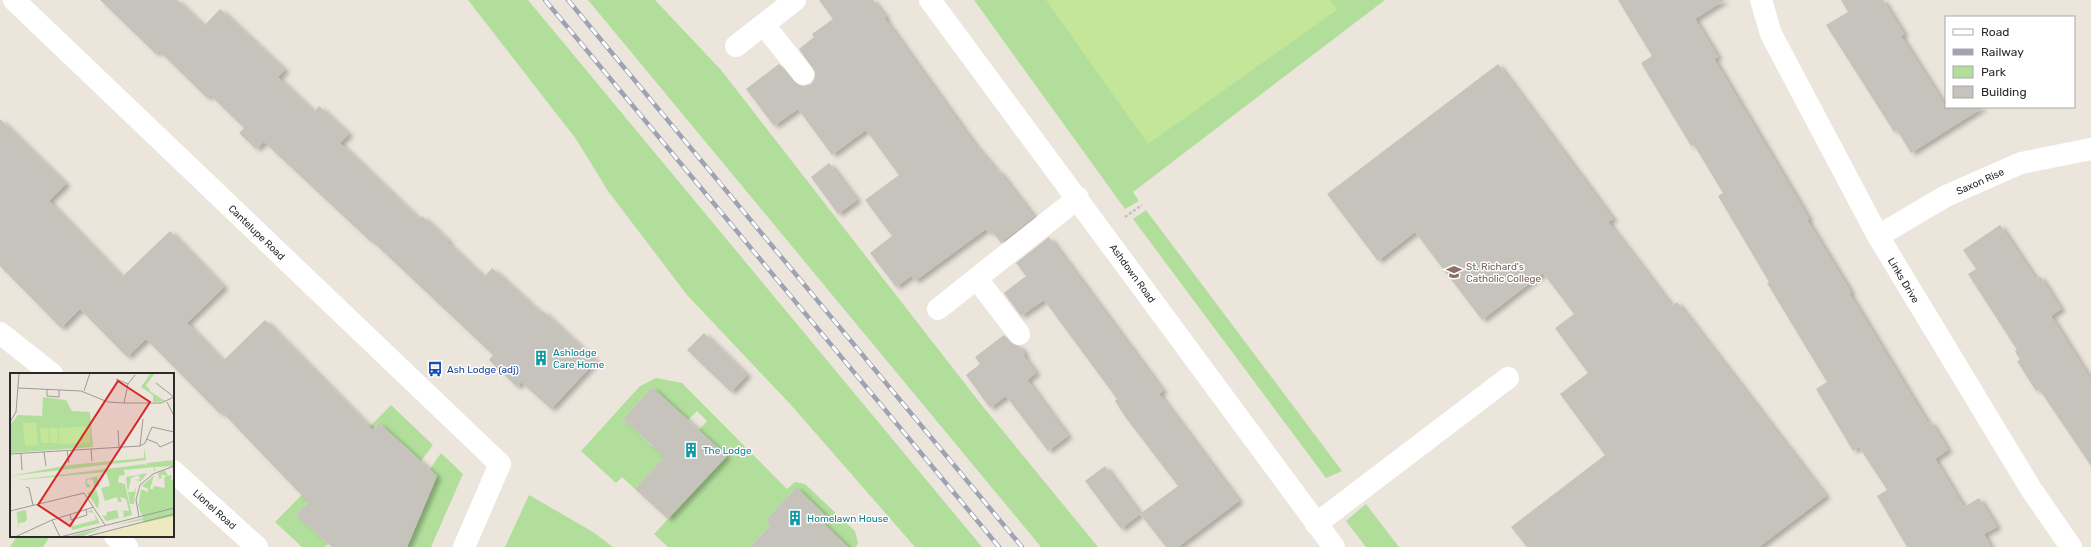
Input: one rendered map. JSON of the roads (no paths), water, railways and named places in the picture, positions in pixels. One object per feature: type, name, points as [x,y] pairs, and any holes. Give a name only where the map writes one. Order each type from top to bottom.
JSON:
[{"type":"street","name":"Cantelupe Road","points":[[14,0],[500,464],[464,547]]},
{"type":"street","points":[[736,46],[795,0]]},
{"type":"street","name":"Ashdown Road","points":[[930,0],[1078,198],[1334,547]]},
{"type":"street","name":"Links Drive","points":[[1761,0],[1771,34],[1878,236],[2032,489],[2071,547]]},
{"type":"street","points":[[764,25],[803,74]]},
{"type":"street","name":"Saxon Rise","points":[[1878,236],[1946,196],[2021,163],[2091,149]]},
{"type":"street","points":[[938,309],[1078,198]]},
{"type":"street","points":[[977,279],[1019,334]]},
{"type":"street","points":[[0,333],[51,373]]},
{"type":"street","points":[[1316,524],[1508,378]]},
{"type":"street","name":"Lionel Road","points":[[174,472],[257,547]]},
{"type":"street","points":[[116,537],[127,547]]},
{"type":"railway","points":[[545,0],[999,547]]},
{"type":"railway","points":[[568,0],[1022,547]]},
{"type":"place","name":"St. Richard's Catholic College","points":[[1454,272]]},
{"type":"place","name":"Ashlodge Care Home","points":[[541,358]]},
{"type":"place","name":"Ash Lodge (adj)","points":[[435,369]]},
{"type":"place","name":"The Lodge","points":[[691,450]]},
{"type":"place","name":"Homelawn House","points":[[795,518]]}]
